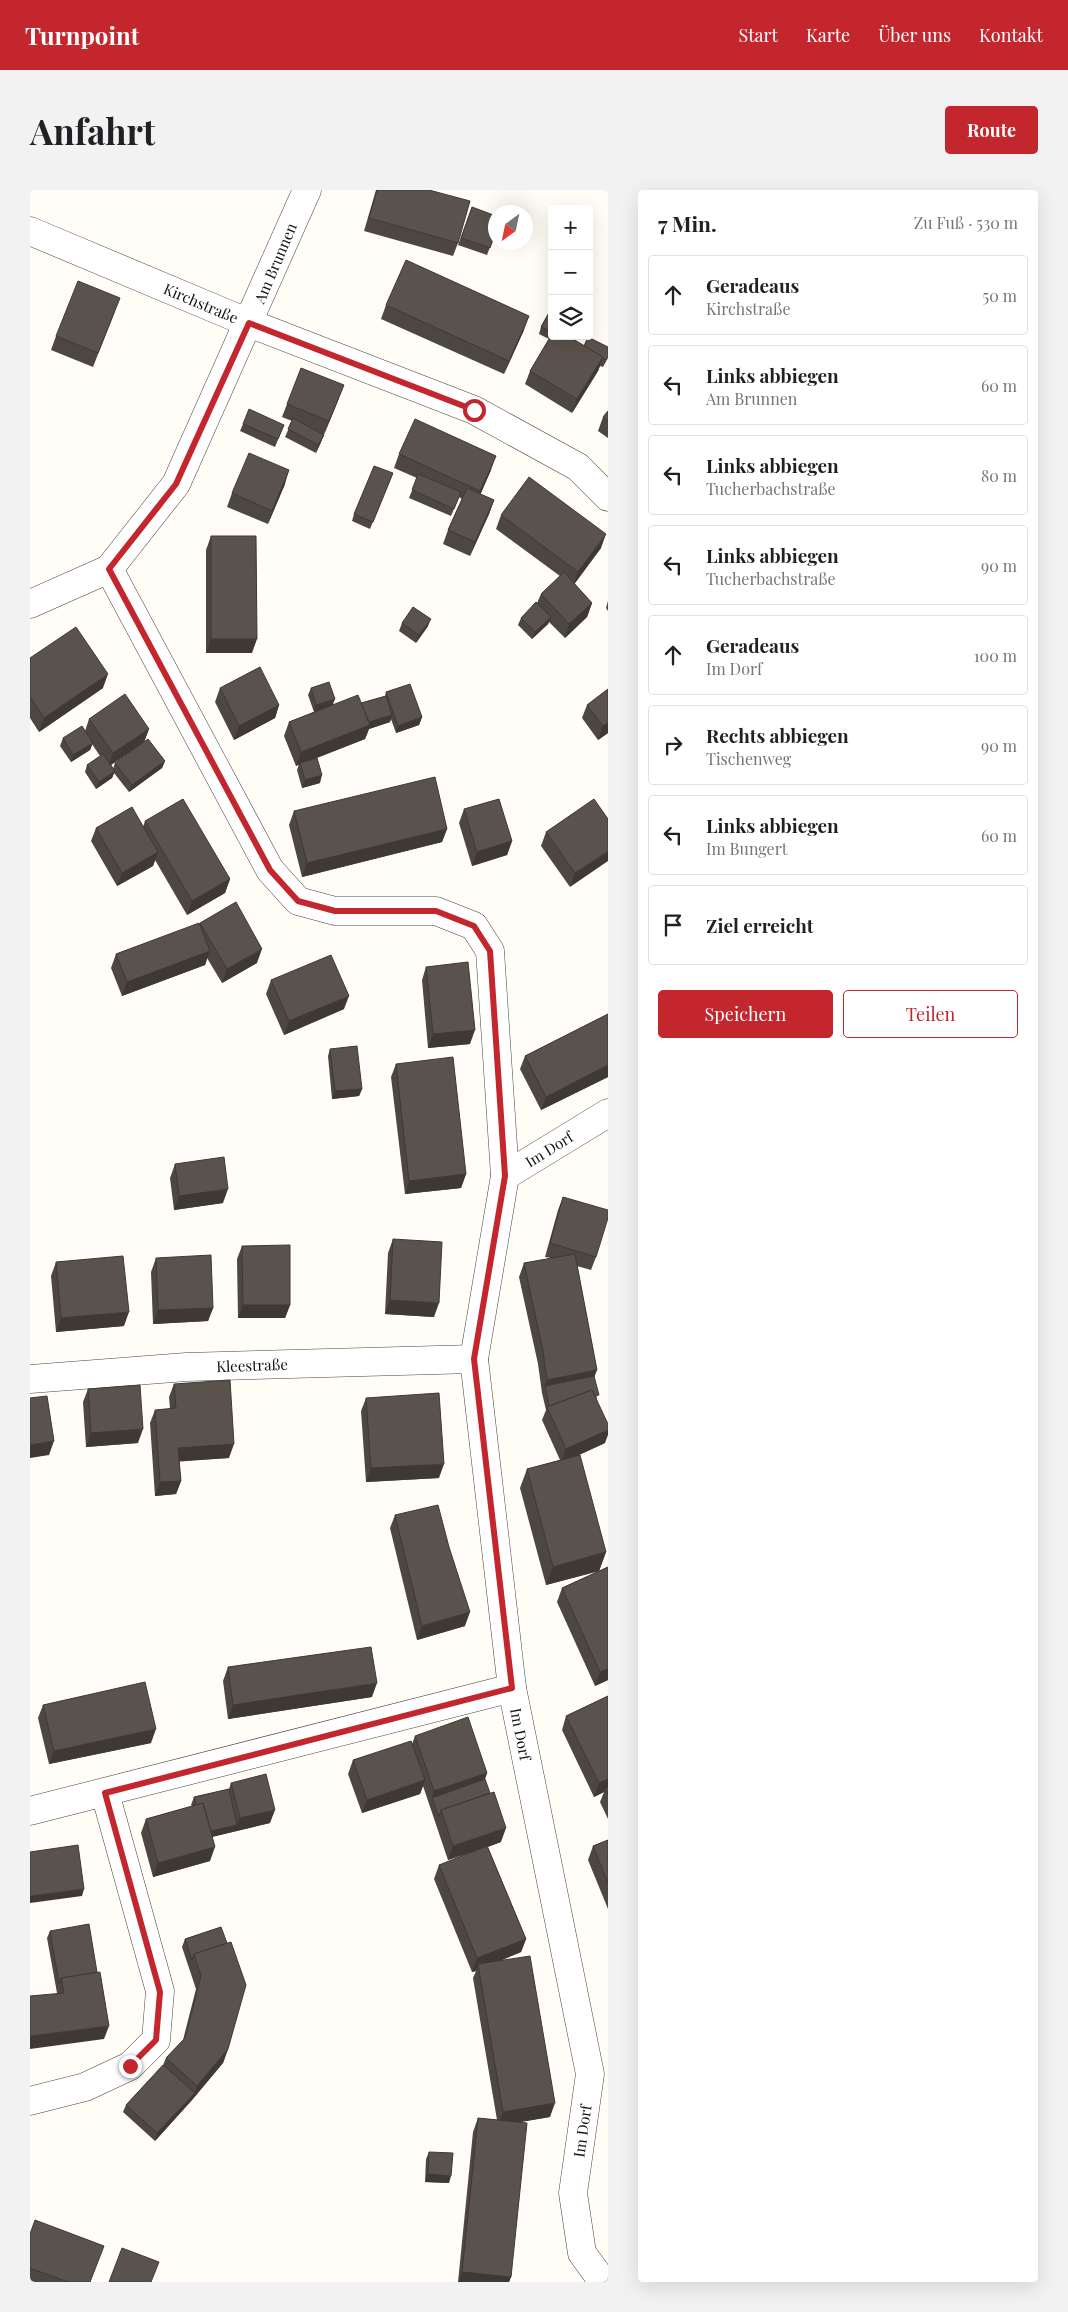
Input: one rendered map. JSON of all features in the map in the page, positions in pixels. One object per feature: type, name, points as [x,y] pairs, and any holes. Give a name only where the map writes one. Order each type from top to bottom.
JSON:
[{"type":"street","name":"Am Brunnen","points":[[109,569],[176,484],[307,190]]},
{"type":"street","name":"Kirchstraße","points":[[30,231],[249,323],[474,410],[578,467],[608,498]]},
{"type":"street","points":[[30,604],[109,569],[270,870],[298,901],[335,911],[436,911],[474,926],[490,951],[505,1176]]},
{"type":"street","name":"Im Dorf","points":[[603,2282],[582,2253],[573,2193],[590,2074],[512,1688],[474,1359],[505,1176],[608,1113]]},
{"type":"street","name":"Kleestraße","points":[[30,1378],[186,1368],[474,1359]]},
{"type":"street","points":[[30,1811],[512,1688]]},
{"type":"street","points":[[30,2101],[85,2087],[130,2066],[156,2040],[160,1992],[105,1793]]},
{"type":"building","points":[[377,190],[429,190],[470,201],[458,243],[369,218]]},
{"type":"building","points":[[472,207],[488,213],[488,247],[461,238]]},
{"type":"building","points":[[406,260],[529,316],[509,361],[386,305]]},
{"type":"building","points":[[78,281],[120,298],[98,353],[56,336]]},
{"type":"building","points":[[548,314],[548,330],[541,327]]},
{"type":"building","points":[[548,340],[575,340],[603,357],[577,399],[530,371]]},
{"type":"building","points":[[587,340],[593,340],[608,347],[606,360],[603,357],[584,346]]},
{"type":"building","points":[[301,368],[344,385],[329,421],[287,404]]},
{"type":"building","points":[[249,409],[284,425],[278,439],[243,424]]},
{"type":"building","points":[[608,411],[608,421],[603,417]]},
{"type":"building","points":[[293,418],[324,435],[318,445],[288,429]]},
{"type":"building","points":[[415,419],[496,456],[480,491],[399,454]]},
{"type":"building","points":[[249,453],[289,470],[272,511],[232,493]]},
{"type":"building","points":[[374,466],[393,473],[373,522],[354,514]]},
{"type":"building","points":[[418,474],[461,492],[454,509],[412,490]]},
{"type":"building","points":[[529,477],[606,534],[578,572],[501,515]]},
{"type":"building","points":[[467,488],[494,500],[475,542],[448,530]]},
{"type":"building","points":[[211,536],[256,536],[257,639],[211,639]]},
{"type":"building","points":[[564,572],[592,603],[569,624],[541,594]]},
{"type":"building","points":[[536,602],[551,617],[535,632],[521,618]]},
{"type":"building","points":[[413,607],[431,619],[419,635],[402,623]]},
{"type":"building","points":[[76,627],[108,674],[44,718],[30,697],[30,658]]},
{"type":"building","points":[[260,667],[279,705],[239,726],[220,688]]},
{"type":"building","points":[[329,682],[335,699],[316,705],[311,688]]},
{"type":"building","points":[[410,684],[422,717],[398,726],[386,692]]},
{"type":"building","points":[[608,689],[608,723],[603,726],[587,705]]},
{"type":"building","points":[[125,694],[149,729],[113,753],[89,719]]},
{"type":"building","points":[[358,695],[370,725],[301,752],[289,722]]},
{"type":"building","points":[[386,696],[392,715],[369,722],[361,703]]},
{"type":"building","points":[[82,726],[93,743],[73,755],[63,738]]},
{"type":"building","points":[[148,739],[165,761],[132,785],[115,763]]},
{"type":"building","points":[[103,754],[115,771],[99,782],[87,765]]},
{"type":"building","points":[[317,758],[322,775],[305,780],[300,763]]},
{"type":"building","points":[[435,777],[447,829],[307,863],[294,811]]},
{"type":"building","points":[[183,799],[230,879],[192,901],[145,821]]},
{"type":"building","points":[[499,799],[512,841],[477,852],[464,809]]},
{"type":"building","points":[[594,799],[608,819],[608,851],[575,873],[546,832]]},
{"type":"building","points":[[132,807],[158,852],[122,873],[96,828]]},
{"type":"building","points":[[236,902],[262,949],[227,969],[200,923]]},
{"type":"building","points":[[199,923],[210,951],[127,982],[116,954]]},
{"type":"building","points":[[331,955],[349,996],[289,1021],[271,980]]},
{"type":"building","points":[[468,962],[475,1030],[433,1034],[426,967]]},
{"type":"building","points":[[608,1014],[608,1065],[546,1097],[525,1056]]},
{"type":"building","points":[[357,1046],[362,1089],[335,1091],[330,1049]]},
{"type":"building","points":[[453,1057],[466,1174],[409,1181],[396,1064]]},
{"type":"building","points":[[224,1157],[228,1189],[179,1196],[175,1164]]},
{"type":"building","points":[[563,1197],[608,1210],[608,1218],[596,1257],[550,1243]]},
{"type":"building","points":[[393,1239],[442,1242],[439,1303],[390,1300]]},
{"type":"building","points":[[290,1245],[290,1305],[243,1305],[242,1246]]},
{"type":"building","points":[[575,1254],[597,1370],[547,1380],[543,1351],[524,1263]]},
{"type":"building","points":[[211,1255],[213,1308],[158,1310],[156,1258]]},
{"type":"building","points":[[123,1256],[129,1312],[61,1318],[56,1262]]},
{"type":"building","points":[[594,1376],[599,1395],[595,1396],[592,1390],[549,1406],[545,1386]]},
{"type":"building","points":[[230,1380],[234,1444],[178,1448],[181,1481],[160,1482],[155,1410],[176,1408],[174,1384]]},
{"type":"building","points":[[140,1385],[143,1429],[91,1433],[88,1389]]},
{"type":"building","points":[[592,1390],[608,1424],[608,1430],[566,1449],[547,1407]]},
{"type":"building","points":[[439,1393],[444,1464],[371,1468],[366,1398]]},
{"type":"building","points":[[47,1396],[54,1441],[30,1445],[30,1398]]},
{"type":"building","points":[[580,1455],[606,1552],[553,1567],[527,1469]]},
{"type":"building","points":[[438,1505],[470,1612],[422,1626],[395,1515]]},
{"type":"building","points":[[608,1567],[608,1669],[600,1672],[562,1588]]},
{"type":"building","points":[[371,1647],[377,1683],[233,1705],[228,1667]]},
{"type":"building","points":[[145,1682],[156,1729],[54,1751],[43,1705]]},
{"type":"building","points":[[608,1696],[608,1779],[599,1783],[566,1716]]},
{"type":"building","points":[[468,1717],[487,1773],[434,1791],[415,1736]]},
{"type":"building","points":[[411,1741],[425,1780],[367,1800],[353,1760]]},
{"type":"building","points":[[266,1774],[275,1810],[240,1818],[231,1783]]},
{"type":"building","points":[[485,1779],[490,1793],[441,1810],[439,1817],[432,1798]]},
{"type":"building","points":[[229,1789],[237,1825],[211,1831],[203,1803],[196,1805],[194,1797]]},
{"type":"building","points":[[494,1792],[506,1828],[453,1846],[441,1810]]},
{"type":"building","points":[[203,1803],[215,1847],[158,1863],[146,1819]]},
{"type":"building","points":[[608,1840],[608,1883],[593,1846]]},
{"type":"building","points":[[78,1845],[84,1889],[30,1896],[30,1852]]},
{"type":"building","points":[[487,1846],[526,1939],[477,1958],[439,1865]]},
{"type":"building","points":[[89,1924],[97,1972],[61,1978],[59,1984],[50,1931]]},
{"type":"building","points":[[221,1927],[227,1943],[194,1954],[192,1960],[185,1939]]},
{"type":"building","points":[[231,1942],[246,1985],[228,2049],[197,2086],[166,2058],[185,2038],[201,1976],[194,1954]]},
{"type":"building","points":[[530,1956],[555,2103],[503,2112],[478,1964]]},
{"type":"building","points":[[100,1972],[109,2026],[30,2036],[30,1996],[64,1993],[61,1978]]},
{"type":"building","points":[[163,2065],[195,2093],[157,2133],[126,2105]]},
{"type":"building","points":[[478,2118],[527,2123],[511,2277],[462,2272]]},
{"type":"building","points":[[429,2152],[453,2153],[451,2176],[428,2174]]},
{"type":"building","points":[[35,2220],[104,2246],[90,2282],[68,2282],[30,2268],[30,2234]]},
{"type":"building","points":[[122,2248],[159,2262],[151,2282],[109,2282]]},
{"type":"route","points":[[130,2066],[156,2040],[160,1992],[105,1793],[512,1688],[474,1359],[505,1176],[490,951],[474,926],[436,911],[335,911],[298,901],[270,870],[109,569],[176,484],[249,323],[474,410]]}]
